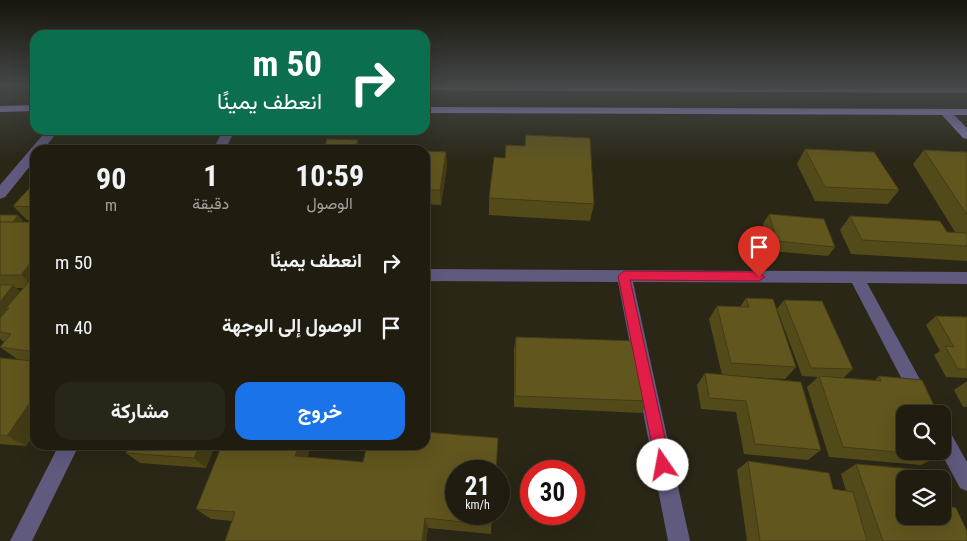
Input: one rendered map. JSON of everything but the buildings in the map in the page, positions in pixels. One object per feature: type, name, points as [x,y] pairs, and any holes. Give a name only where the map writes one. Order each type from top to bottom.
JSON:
[{"type":"main road","points":[[489,110],[967,112]]},
{"type":"street","points":[[945,112],[967,135]]},
{"type":"street","points":[[41,145],[49,135]]},
{"type":"street","points":[[0,194],[30,158]]},
{"type":"street","points":[[430,275],[967,278]]},
{"type":"street","points":[[624,276],[679,541]]},
{"type":"street","points":[[856,278],[925,405]]},
{"type":"street","points":[[21,541],[66,450]]},
{"type":"street","points":[[951,452],[967,481]]},
{"type":"route","points":[[663,465],[624,276],[759,277]]}]
